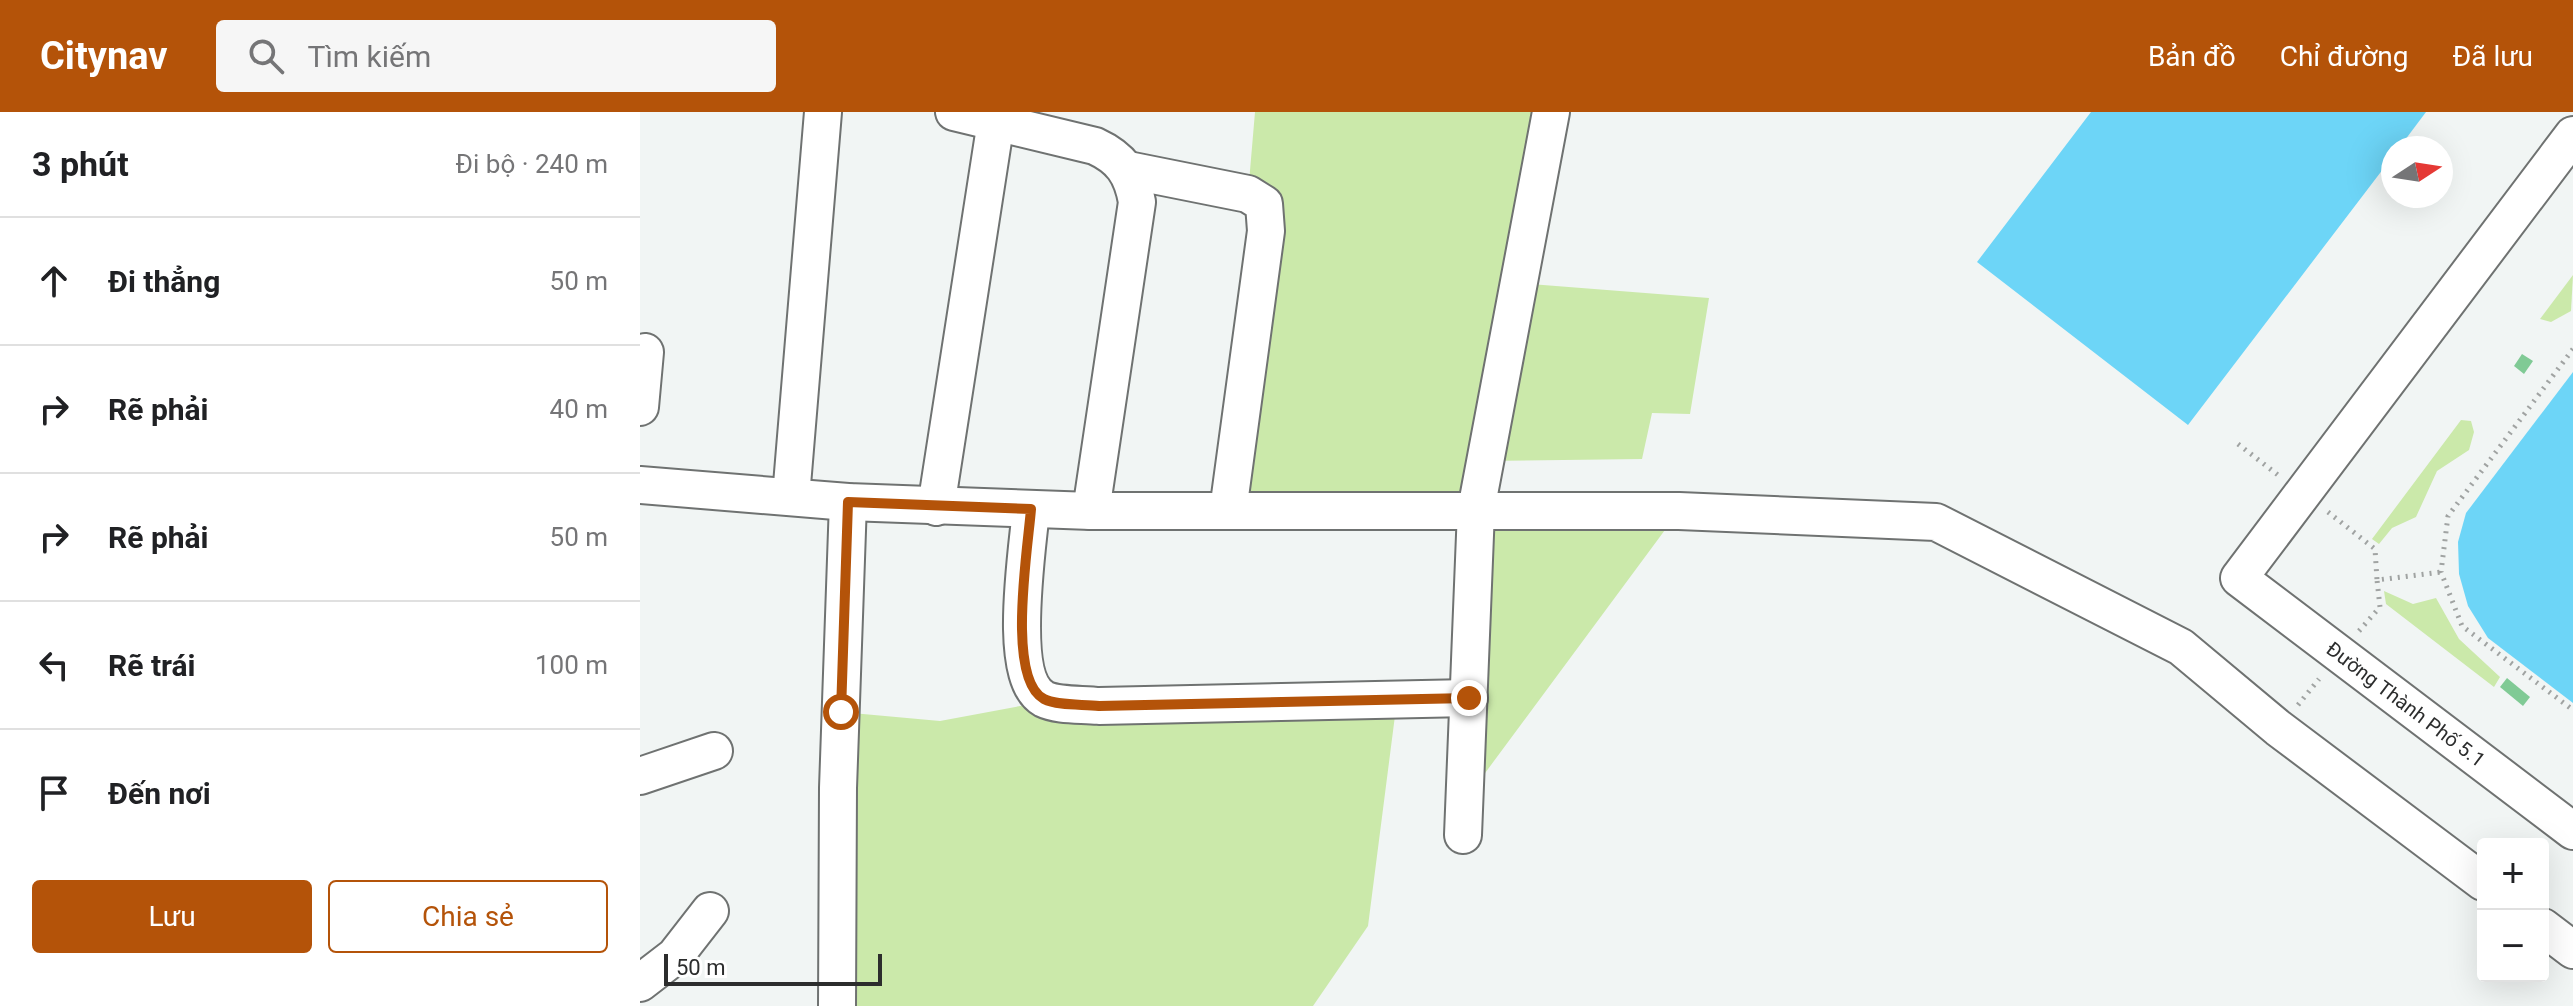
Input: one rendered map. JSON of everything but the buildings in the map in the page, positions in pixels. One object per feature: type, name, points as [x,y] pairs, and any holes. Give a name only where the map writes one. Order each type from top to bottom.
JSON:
[{"type":"street","points":[[791,497],[823,112]]},
{"type":"street","points":[[954,112],[996,121],[1080,127],[1128,170],[1137,202],[1091,511]]},
{"type":"street","points":[[1463,835],[1476,510],[1551,112]]},
{"type":"street","points":[[936,507],[996,121]]},
{"type":"street","name":"Đường Thành Phố 5.1","points":[[2573,135],[2239,578],[2573,831]]},
{"type":"street","points":[[1128,170],[1248,194],[1264,204],[1266,231],[1228,511]]},
{"type":"street","points":[[640,407],[645,352]]},
{"type":"street","points":[[640,485],[936,507],[1091,511],[1679,511],[1936,522],[2181,647],[2278,728],[2477,877]]},
{"type":"street","points":[[837,1006],[838,788],[848,502]]},
{"type":"street","points":[[1031,509],[1023,599],[1024,664],[1035,692],[1047,701],[1099,706],[1469,698]]},
{"type":"street","points":[[640,776],[714,751]]},
{"type":"street","points":[[640,983],[675,956],[710,911]]},
{"type":"street","points":[[2549,932],[2573,950]]},
{"type":"path","points":[[2573,349],[2448,516],[2441,572],[2462,626],[2573,710]]},
{"type":"green space","points":[[1255,112],[1551,112],[1519,283],[1709,298],[1690,414],[1652,413],[1642,459],[1486,461],[1477,509],[1679,511],[1474,788],[1476,510],[1228,511],[1266,231],[1248,194]]},
{"type":"green space","points":[[2573,275],[2571,311],[2551,322],[2540,319]]},
{"type":"green space","points":[[2461,420],[2471,421],[2474,432],[2469,450],[2437,471],[2416,517],[2392,528],[2379,544],[2372,539]]},
{"type":"green space","points":[[2384,591],[2413,604],[2436,598],[2459,639],[2500,677],[2494,687],[2386,604]]},
{"type":"green space","points":[[1397,700],[1368,926],[1313,1006],[838,1006],[841,712],[940,721],[1047,701]]},
{"type":"water","points":[[2091,112],[2426,112],[2408,136],[2381,136],[2381,172],[2188,425],[1977,262]]},
{"type":"water","points":[[2573,372],[2573,703],[2488,638],[2468,606],[2459,574],[2458,542],[2466,513]]},
{"type":"route","points":[[841,712],[848,502],[1031,509],[1023,599],[1024,664],[1035,692],[1047,701],[1099,706],[1469,698]]}]
